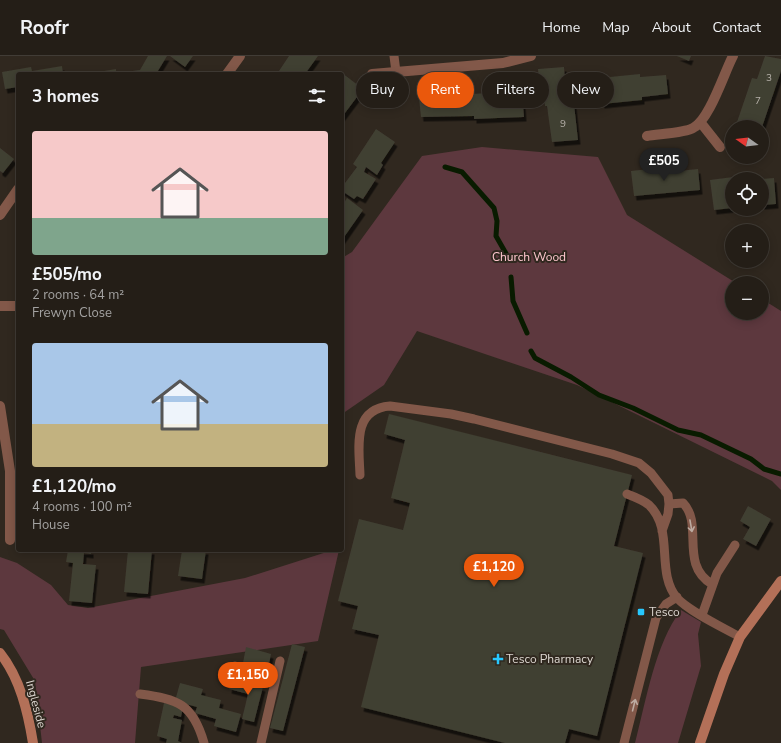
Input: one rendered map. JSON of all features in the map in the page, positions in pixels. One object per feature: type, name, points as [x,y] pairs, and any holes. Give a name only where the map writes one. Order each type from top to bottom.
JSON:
[{"type":"street","points":[[228,72],[240,56]]},
{"type":"street","points":[[396,72],[479,61],[504,63],[530,56]]},
{"type":"street","points":[[647,136],[693,129],[701,123],[708,112],[733,56]]},
{"type":"street","points":[[701,123],[720,148]]},
{"type":"street","points":[[0,215],[16,192]]},
{"type":"street","points":[[0,306],[16,306]]},
{"type":"street","points":[[0,406],[10,471],[10,540]]},
{"type":"street","points":[[700,743],[721,681],[740,637],[781,581]]},
{"type":"street","name":"Ingleside","points":[[0,653],[18,681],[33,743]]},
{"type":"lane","points":[[394,56],[396,72]]},
{"type":"lane","points":[[360,476],[359,443],[363,422],[373,410],[380,407],[390,406],[466,417],[625,457],[639,463],[663,486],[668,495],[669,504],[662,531]]},
{"type":"lane","points":[[627,494],[649,505],[656,516],[662,531],[666,574],[677,597],[686,606],[740,637]]},
{"type":"lane","points":[[669,504],[683,503],[688,510],[693,532],[696,564],[699,574],[712,584]]},
{"type":"lane","points":[[702,615],[712,584],[735,545]]},
{"type":"lane","points":[[624,743],[656,618],[666,604],[677,597]]},
{"type":"lane","points":[[261,743],[280,661]]},
{"type":"lane","points":[[235,666],[276,677]]},
{"type":"lane","points":[[140,694],[167,698],[187,707],[201,733],[204,743]]},
{"type":"green space","name":"Church Wood","points":[[482,147],[598,157],[627,215],[725,276],[725,320],[769,320],[769,303],[781,311],[781,490],[772,481],[577,385],[417,331],[384,385],[344,413],[344,257],[352,252],[422,156]]},
{"type":"green space","points":[[327,552],[339,552],[318,641],[141,667],[135,743],[42,743],[35,681],[4,630],[0,629],[0,557],[17,563],[51,585],[68,605],[88,608],[245,578]]},
{"type":"green space","points":[[681,610],[701,622],[698,634],[701,666],[678,743],[635,743],[652,674],[658,656],[664,639]]},
{"type":"building","points":[[148,56],[167,56],[157,72],[124,72],[140,70]]},
{"type":"building","points":[[170,56],[193,56],[185,67]]},
{"type":"building","points":[[289,56],[318,56],[306,72],[278,72]]},
{"type":"building","points":[[677,56],[691,56],[689,61]]},
{"type":"building","points":[[765,56],[781,59],[781,71],[764,120],[738,120],[752,78],[757,79]]},
{"type":"building","points":[[62,66],[63,72],[16,72],[16,87],[5,89],[2,72],[31,67],[32,71]]},
{"type":"building","points":[[564,67],[564,72],[557,72],[557,108],[574,108],[578,140],[552,142],[547,108],[549,108],[549,72],[538,72],[538,69]]},
{"type":"building","points":[[116,69],[116,72],[98,72]]},
{"type":"building","points":[[640,74],[640,77],[666,75],[668,94],[642,97],[642,100],[614,103],[614,77]]},
{"type":"building","points":[[344,75],[356,84],[356,98],[344,114]]},
{"type":"building","points":[[482,93],[482,108],[523,108],[524,117],[474,119],[474,116],[421,117],[420,108],[474,108],[474,94]]},
{"type":"building","points":[[376,129],[395,142],[381,163],[383,165],[377,175],[366,167],[364,172],[376,179],[363,199],[357,196],[354,199],[344,192],[344,184],[357,167],[353,164]]},
{"type":"building","points":[[0,148],[14,159],[3,173],[0,171]]},
{"type":"building","points":[[658,168],[659,173],[698,169],[700,190],[634,196],[631,171]]},
{"type":"building","points":[[725,178],[725,209],[714,210],[710,180]]},
{"type":"building","points":[[769,178],[774,178],[776,204],[769,204]]},
{"type":"building","points":[[347,198],[363,210],[344,237],[344,203]]},
{"type":"building","points":[[389,414],[632,475],[614,546],[643,553],[597,736],[569,729],[565,743],[505,743],[361,707],[379,635],[352,629],[358,606],[338,601],[359,519],[403,530],[410,503],[391,498],[405,440],[384,434]]},
{"type":"building","points":[[748,506],[771,519],[756,546],[743,539],[750,527],[740,521]]},
{"type":"building","points":[[68,552],[91,552],[91,554],[84,553],[83,564],[96,565],[92,603],[69,601],[73,563],[66,562]]},
{"type":"building","points":[[128,552],[152,552],[148,594],[124,592]]},
{"type":"building","points":[[182,552],[206,552],[202,579],[178,576]]},
{"type":"building","points":[[292,644],[305,647],[283,731],[270,728]]},
{"type":"building","points":[[246,647],[271,654],[268,669],[243,663]]},
{"type":"building","points":[[232,675],[251,680],[250,683],[263,687],[254,722],[242,719],[248,694],[229,689]]},
{"type":"building","points":[[180,683],[203,689],[201,695],[221,700],[219,708],[241,714],[236,732],[214,726],[216,719],[195,713],[197,707],[175,701]]},
{"type":"building","points":[[164,703],[183,707],[181,717],[174,715],[173,718],[182,720],[178,741],[182,743],[166,743],[167,739],[157,736]]},
{"type":"waterway","points":[[445,167],[462,172],[494,208],[497,221],[496,236],[508,257]]},
{"type":"waterway","points":[[511,277],[513,301],[527,333]]},
{"type":"waterway","points":[[531,351],[535,358],[571,377],[599,395],[633,408],[678,430],[701,435],[751,459],[764,469],[781,474]]},
{"type":"place","name":"Tesco","points":[[641,612]]},
{"type":"place","name":"Tesco Pharmacy","points":[[498,659]]}]
